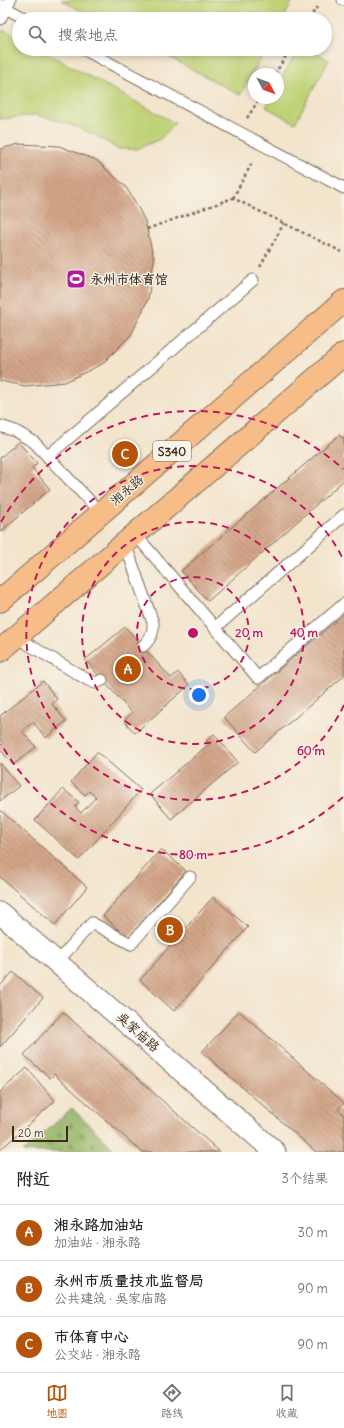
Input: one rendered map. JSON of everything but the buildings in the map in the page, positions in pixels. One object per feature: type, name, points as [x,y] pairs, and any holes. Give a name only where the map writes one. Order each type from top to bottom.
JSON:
[{"type":"main road","name":"湘永路","points":[[0,601],[344,301]]},
{"type":"main road","name":"S340","points":[[0,651],[344,354]]},
{"type":"street","name":"吴家庙路","points":[[0,913],[275,1152]]},
{"type":"lane","points":[[0,18],[5,4],[16,12]]},
{"type":"lane","points":[[95,56],[344,188]]},
{"type":"lane","points":[[48,456],[253,280]]},
{"type":"lane","points":[[0,426],[15,431],[34,442],[101,513]]},
{"type":"lane","points":[[215,628],[344,515]]},
{"type":"lane","points":[[130,538],[215,628],[258,678],[344,604]]},
{"type":"lane","points":[[130,538],[154,631],[143,646]]},
{"type":"lane","points":[[16,637],[88,680],[96,683],[102,680]]},
{"type":"lane","points":[[57,962],[92,923],[131,944],[190,877]]},
{"type":"path","points":[[314,12],[317,7]]},
{"type":"path","points":[[279,68],[286,56]]},
{"type":"path","points":[[248,118],[256,104]]},
{"type":"path","points":[[147,228],[233,198],[253,161]]},
{"type":"path","points":[[233,198],[342,252]]},
{"type":"path","points":[[253,280],[284,223]]},
{"type":"green space","points":[[61,0],[293,0],[287,12],[84,12]]},
{"type":"green space","points":[[3,30],[12,34],[12,56],[52,56],[175,123],[160,139],[137,149],[118,149],[95,135],[67,123],[36,115],[0,119],[0,35]]},
{"type":"green space","points":[[167,56],[262,56],[255,68],[248,68],[248,81],[240,95]]},
{"type":"green space","points":[[294,56],[322,56],[329,60],[295,123],[266,107],[268,104],[284,104],[284,74]]},
{"type":"green space","points":[[72,1108],[117,1152],[23,1152]]},
{"type":"place","name":"永州市体育馆","points":[[76,279]]},
{"type":"place","name":"市体育中心","points":[[125,454]]},
{"type":"place","name":"湘永路加油站","points":[[128,669]]},
{"type":"place","name":"永州市质量技术监督局","points":[[170,930]]}]
